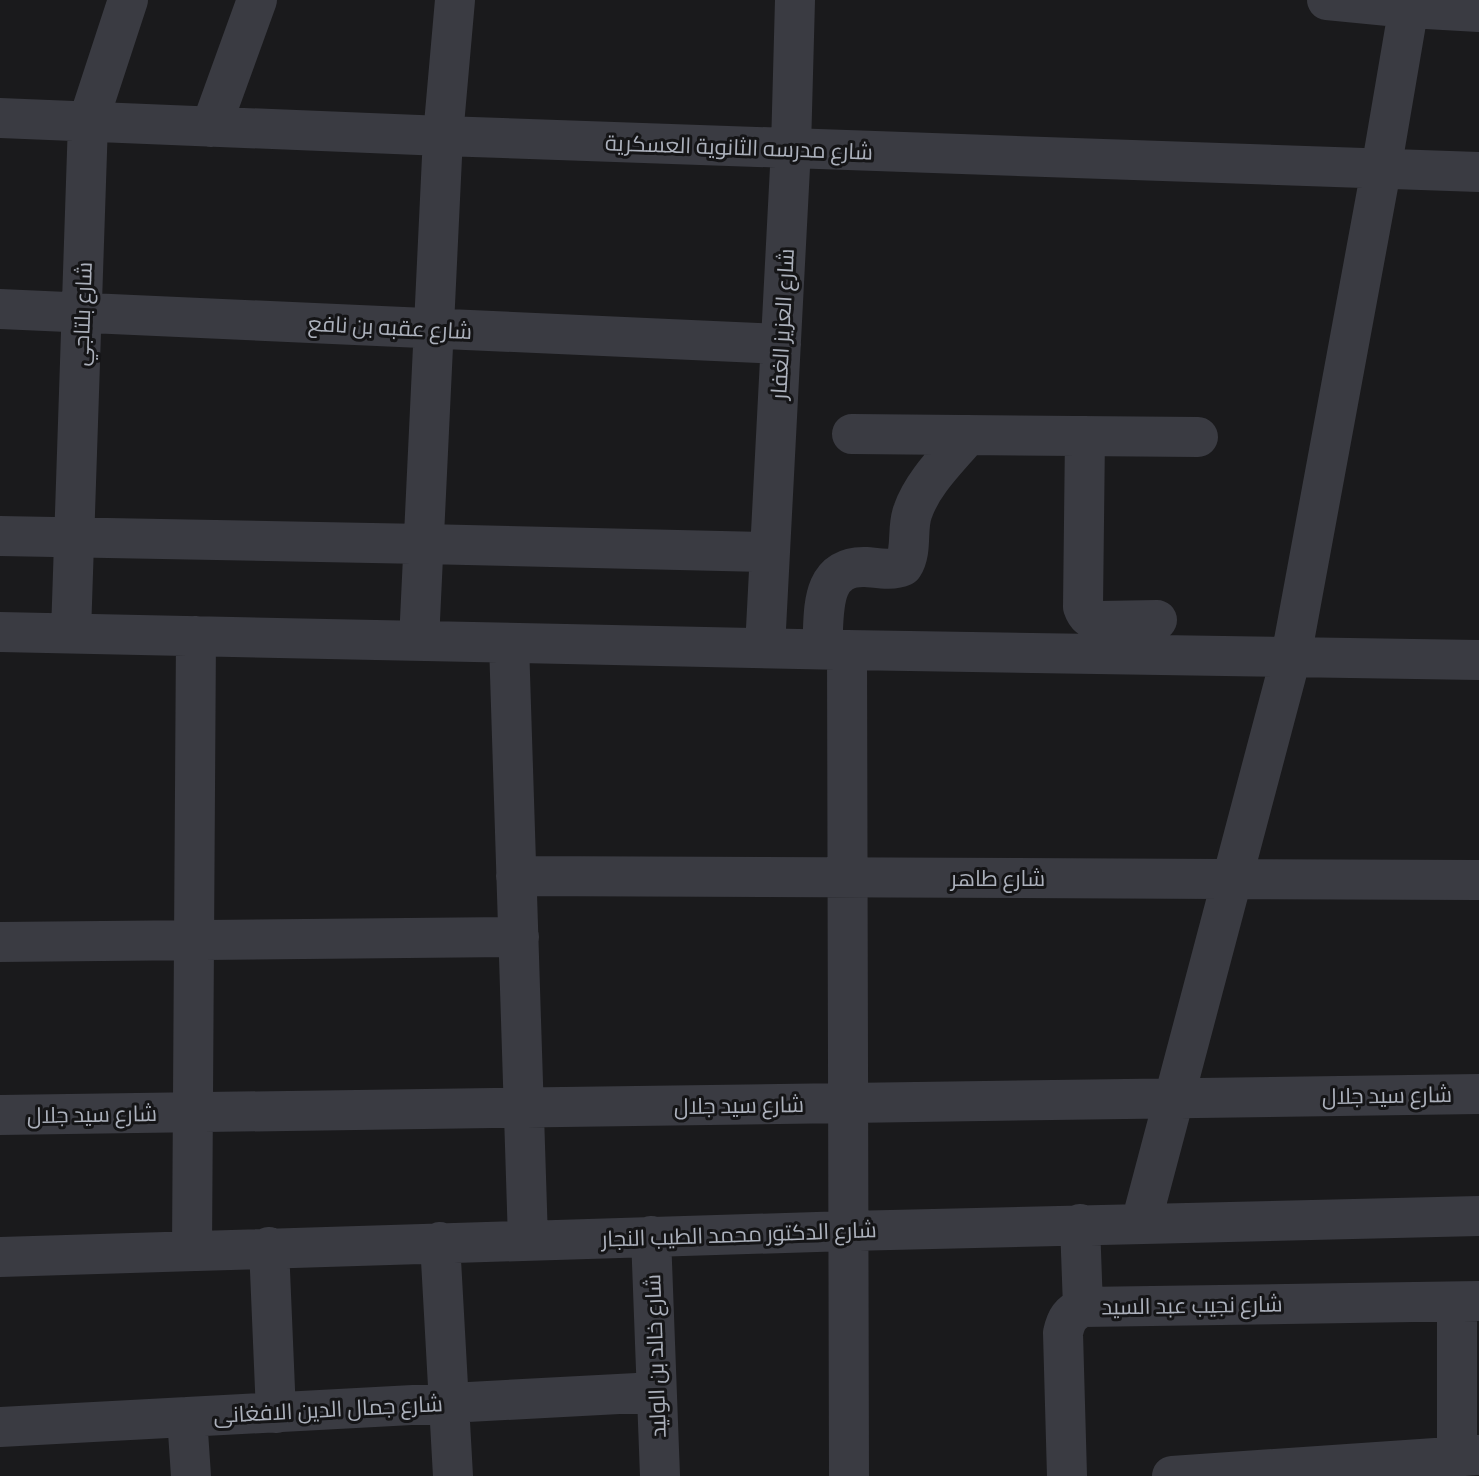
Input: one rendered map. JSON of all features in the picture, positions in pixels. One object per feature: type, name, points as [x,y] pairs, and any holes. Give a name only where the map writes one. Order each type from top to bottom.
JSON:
[{"type":"street","name":"شارع بلتاجي","points":[[71,633],[88,122],[128,0]]},
{"type":"street","points":[[211,127],[257,0]]},
{"type":"street","points":[[419,641],[443,136],[455,0]]},
{"type":"street","name":"شارع العزيز الغفار","points":[[765,648],[791,148],[795,0]]},
{"type":"street","points":[[1327,0],[1409,4],[1479,12]]},
{"type":"street","points":[[1141,1223],[1291,657],[1409,4]]},
{"type":"street","name":"شارع مدرسه الثانوية العسكرية","points":[[0,118],[1479,172]]},
{"type":"street","name":"شارع عقبه بن نافع","points":[[0,309],[781,344]]},
{"type":"street","points":[[852,434],[1198,437]]},
{"type":"street","points":[[849,1476],[848,878],[835,650],[826,595],[832,580],[845,570],[895,569],[903,566],[907,559],[911,514],[926,486],[968,435]]},
{"type":"street","points":[[1085,436],[1083,607],[1094,620],[1138,632],[1291,657],[1479,660]]},
{"type":"street","points":[[0,536],[769,552]]},
{"type":"street","points":[[0,632],[835,650],[1138,632]]},
{"type":"street","points":[[192,1250],[196,636]]},
{"type":"street","points":[[509,643],[528,1240]]},
{"type":"street","name":"شارع طاهر","points":[[516,876],[1479,880]]},
{"type":"street","points":[[0,942],[519,937]]},
{"type":"street","name":"شارع سيد جلال","points":[[0,1115],[1479,1094]]},
{"type":"street","name":"شارع الدكتور محمد الطيب النجار","points":[[0,1257],[1080,1224],[1479,1216]]},
{"type":"street","points":[[1080,1224],[1083,1307]]},
{"type":"street","name":"شارع خالد بن الوليد","points":[[651,1236],[660,1476]]},
{"type":"street","points":[[440,1242],[453,1476]]},
{"type":"street","points":[[269,1247],[276,1413]]},
{"type":"street","points":[[1172,1476],[1468,1455],[1468,1301]]},
{"type":"street","name":"شارع نجيب عبد السيد","points":[[1067,1476],[1063,1333],[1072,1312],[1083,1307],[1468,1301]]},
{"type":"street","name":"شارع جمال الدين الافغانى","points":[[0,1427],[656,1392]]},
{"type":"street","points":[[187,1417],[191,1476]]}]
